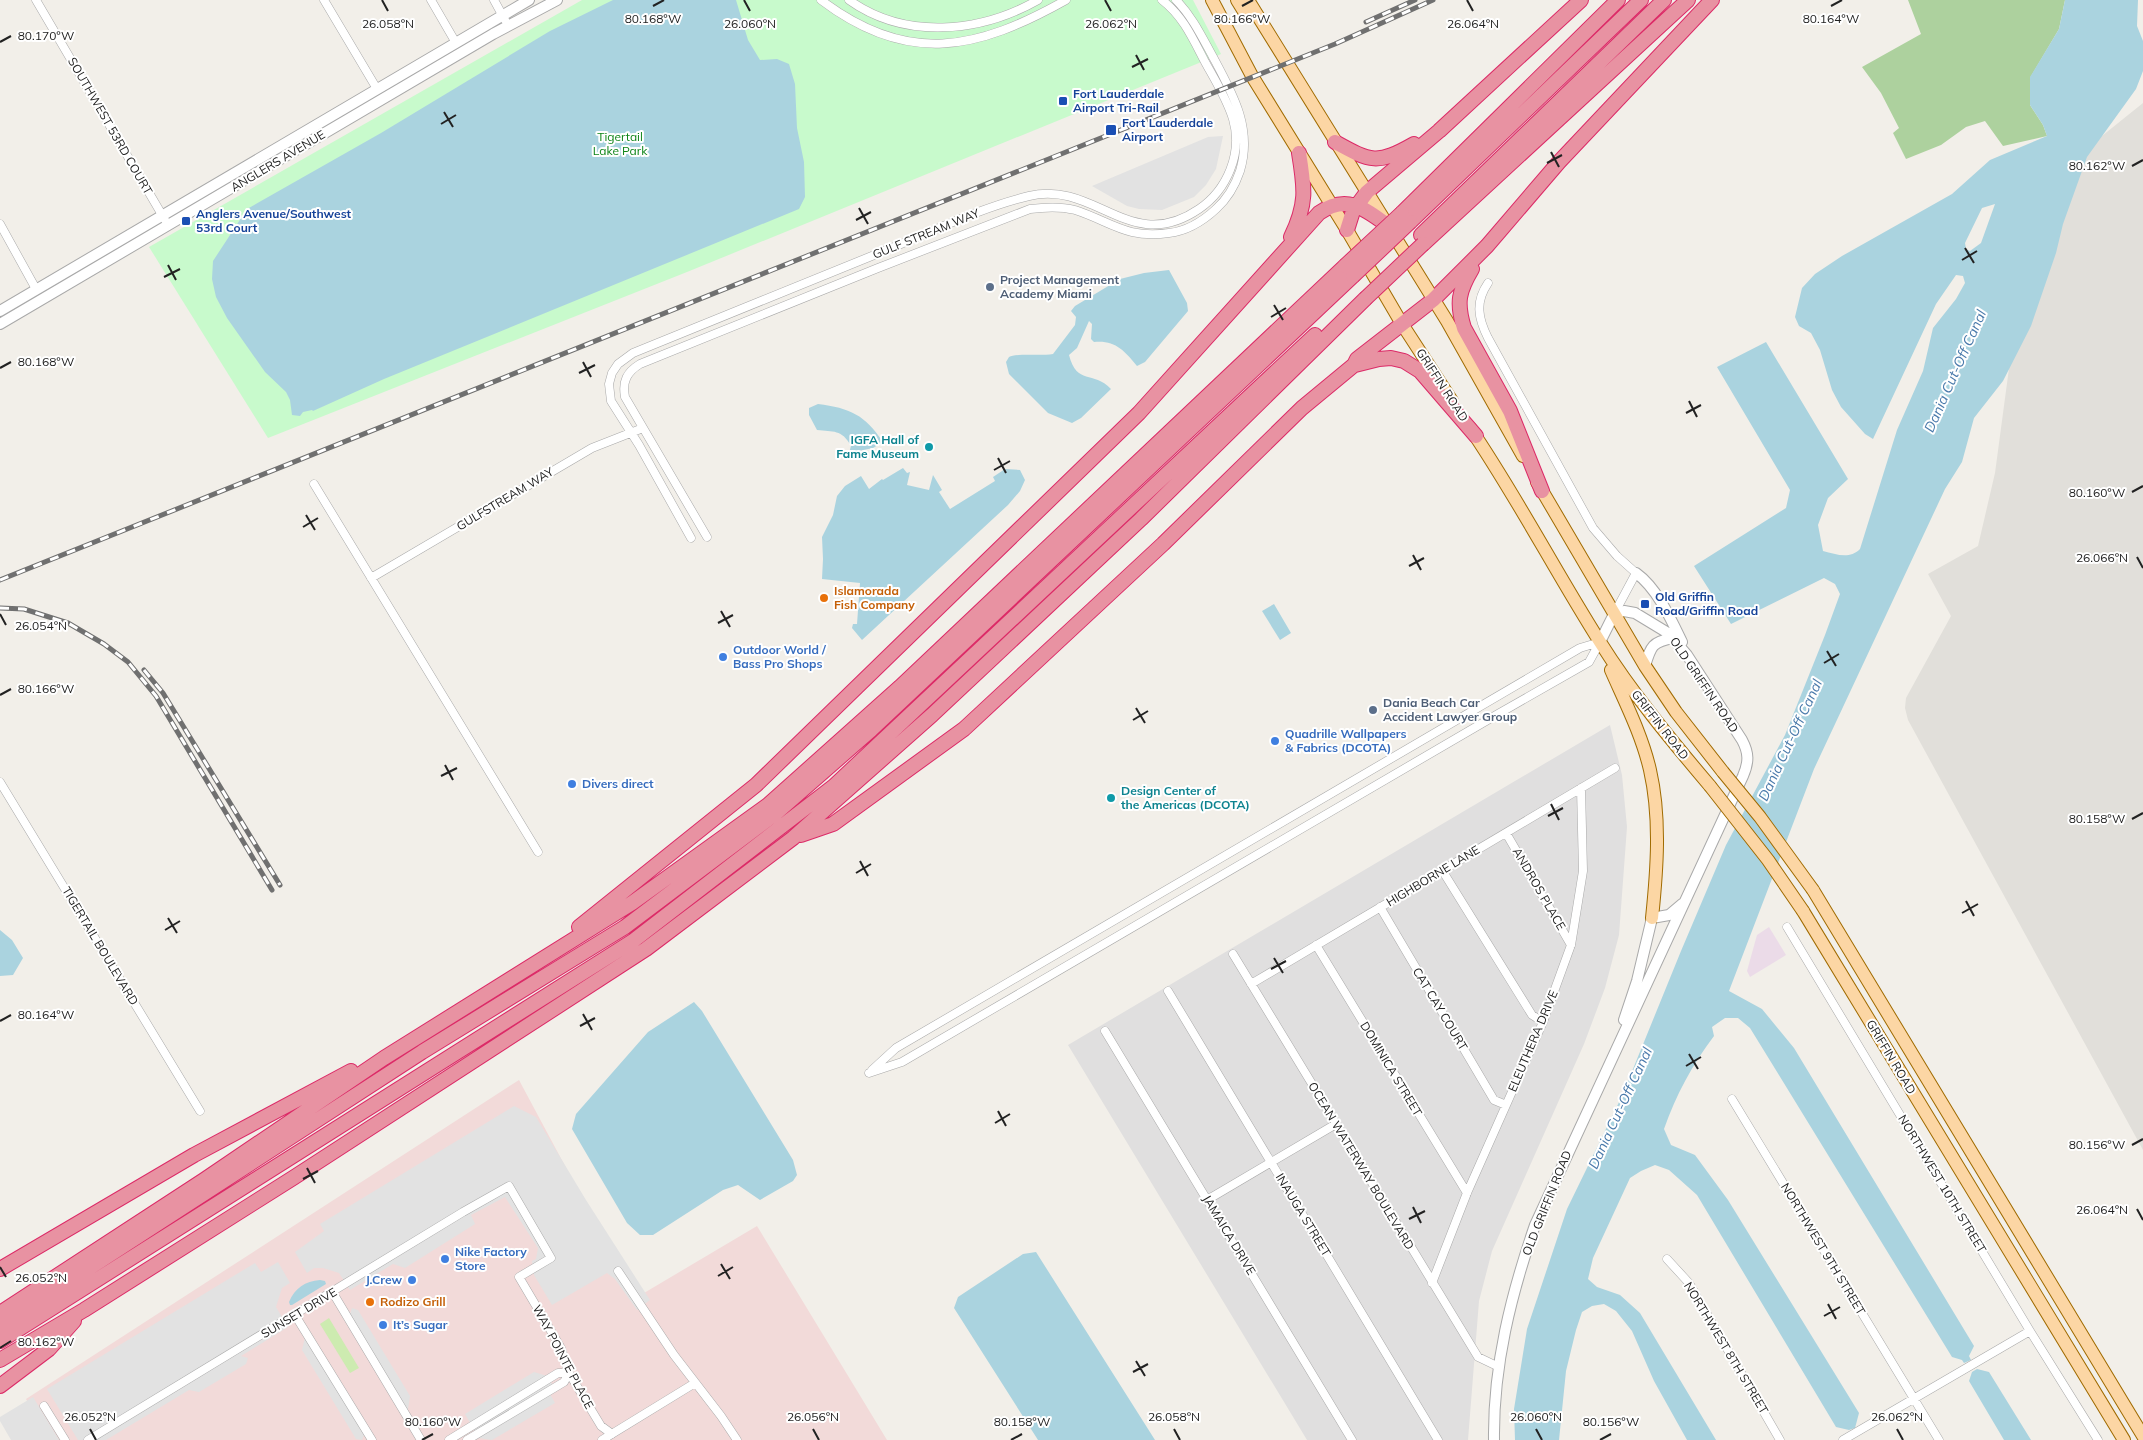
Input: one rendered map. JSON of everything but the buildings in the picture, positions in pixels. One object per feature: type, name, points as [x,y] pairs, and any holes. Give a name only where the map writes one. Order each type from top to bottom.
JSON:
[{"type":"highway","points":[[1347,230],[1350,216],[1367,192],[1439,131],[1581,0]]},
{"type":"highway","points":[[1406,218],[1618,0]]},
{"type":"highway","points":[[0,1313],[142,1221],[384,1058],[632,903],[768,805],[900,686],[1641,0]]},
{"type":"highway","points":[[1421,241],[1664,0]]},
{"type":"highway","points":[[0,1342],[624,947],[834,786],[1421,241],[1637,49],[1688,0]]},
{"type":"highway","points":[[793,838],[832,824],[964,729],[1163,544],[1302,408],[1354,365],[1358,359],[1433,300],[1476,256],[1559,162],[1712,0]]},
{"type":"highway","points":[[1335,142],[1355,154],[1369,158],[1384,158],[1398,153],[1439,131]]},
{"type":"highway","points":[[1286,250],[1304,205],[1303,176],[1299,153]]},
{"type":"highway","points":[[533,964],[756,785],[1139,412],[1319,213],[1331,205],[1341,203],[1356,205],[1387,225]]},
{"type":"highway","points":[[1476,256],[1461,290],[1459,313],[1464,328],[1510,411],[1542,491]]},
{"type":"highway","points":[[0,1326],[422,1052],[625,927],[775,814],[871,730],[1349,271]]},
{"type":"highway","points":[[0,1360],[84,1310],[293,1178],[646,949],[793,838],[932,715],[1134,526],[1363,295]]},
{"type":"highway","points":[[1354,365],[1385,358],[1409,364],[1420,371],[1476,436]]},
{"type":"highway","points":[[0,1269],[194,1155],[312,1091],[352,1071],[384,1058]]},
{"type":"highway","points":[[142,1221],[231,1176]]},
{"type":"highway","points":[[0,1386],[49,1349],[84,1310]]},
{"type":"main road","name":"GRIFFIN ROAD","points":[[1212,0],[1249,71],[1347,230],[1402,324],[1514,495],[1600,642],[1647,709],[1763,852],[1803,911],[2124,1440]]},
{"type":"main road","points":[[1238,0],[1246,12],[1261,22]]},
{"type":"main road","name":"GRIFFIN ROAD","points":[[1248,0],[1433,300],[1645,666],[1676,712],[1760,817],[1813,890],[2143,1436]]},
{"type":"main road","points":[[1600,642],[1641,739],[1652,780],[1656,845],[1652,918]]},
{"type":"street","points":[[37,2],[47,0]]},
{"type":"street","points":[[324,0],[377,89]]},
{"type":"street","points":[[431,0],[456,42]]},
{"type":"street","points":[[494,0],[508,26]]},
{"type":"street","name":"ANGLERS AVENUE","points":[[0,311],[529,0]]},
{"type":"street","name":"ANGLERS AVENUE","points":[[0,324],[508,26],[557,0]]},
{"type":"street","points":[[821,0],[842,15],[868,29],[900,40],[937,44],[970,40],[1003,32],[1066,0]]},
{"type":"street","points":[[849,0],[885,18],[902,23],[936,28],[965,26],[988,21],[1015,12],[1038,0]]},
{"type":"street","name":"GULF STREAM WAY","points":[[692,538],[612,401],[609,384],[612,373],[625,358],[633,353],[954,223],[1019,199],[1043,194],[1071,196],[1086,200],[1115,216],[1144,224],[1177,220],[1205,205],[1220,190],[1231,169],[1235,145],[1234,122],[1220,90],[1187,27],[1162,0]]},
{"type":"street","name":"GULF STREAM WAY","points":[[707,537],[625,397],[625,378],[630,370],[640,364],[1030,209],[1046,207],[1076,210],[1130,232],[1150,234],[1181,230],[1201,221],[1213,212],[1227,197],[1238,177],[1245,154],[1245,134],[1236,103],[1225,80],[1194,23],[1176,0]]},
{"type":"street","name":"SOUTHWEST 53RD COURT","points":[[37,2],[168,226]]},
{"type":"street","points":[[0,224],[36,289]]},
{"type":"street","points":[[1488,283],[1480,297],[1478,308],[1482,325],[1488,338],[1590,523],[1608,547],[1648,585],[1675,626],[1687,655]]},
{"type":"street","name":"GULFSTREAM WAY","points":[[371,578],[592,448],[643,428]]},
{"type":"street","points":[[314,484],[538,852]]},
{"type":"street","points":[[1600,642],[1580,648],[896,1048],[869,1073],[902,1062],[1589,662],[1600,642],[1636,573]]},
{"type":"street","name":"OLD GRIFFIN ROAD","points":[[1494,1440],[1499,1367],[1514,1289],[1535,1225],[1743,776],[1748,756],[1742,740],[1687,655],[1673,638],[1663,628],[1635,613],[1624,611],[1614,614]]},
{"type":"street","points":[[1645,666],[1653,645],[1673,638]]},
{"type":"street","name":"HIGHBORNE LANE","points":[[1251,984],[1615,768]]},
{"type":"street","name":"TIGERTAIL BOULEVARD","points":[[0,782],[200,1111]]},
{"type":"street","name":"ELEUTHERA DRIVE","points":[[1432,1283],[1466,1193],[1543,1022],[1571,945],[1583,871],[1581,788]]},
{"type":"street","name":"ANDROS PLACE","points":[[1506,833],[1571,945]]},
{"type":"street","points":[[1442,870],[1532,1015],[1543,1022]]},
{"type":"street","points":[[1652,918],[1668,915],[1684,901]]},
{"type":"street","name":"CAT CAY COURT","points":[[1380,907],[1494,1100],[1506,1105]]},
{"type":"street","name":"OLD GRIFFIN ROAD","points":[[1610,1061],[1638,981],[1652,918]]},
{"type":"street","name":"NORTHWEST 10TH STREET","points":[[1787,927],[2030,1331],[2098,1440]]},
{"type":"street","name":"DOMINICA STREET","points":[[1316,945],[1466,1193]]},
{"type":"street","name":"OCEAN WATERWAY BOULEVARD","points":[[1233,954],[1478,1357],[1499,1367]]},
{"type":"street","name":"INAUGA STREET","points":[[1168,991],[1438,1440]]},
{"type":"street","name":"JAMAICA DRIVE","points":[[1105,1031],[1352,1440]]},
{"type":"street","name":"NORTHWEST 9TH STREET","points":[[1732,1099],[1939,1440]]},
{"type":"street","points":[[1207,1200],[1336,1124]]},
{"type":"street","name":"SUNSET DRIVE","points":[[88,1440],[463,1212],[510,1186]]},
{"type":"street","name":"WAY POINTE PLACE","points":[[510,1186],[551,1258],[519,1277],[561,1348],[569,1373],[601,1426],[612,1434]]},
{"type":"street","name":"NORTHWEST 8TH STREET","points":[[1667,1259],[1689,1283],[1780,1440]]},
{"type":"street","points":[[618,1272],[674,1355],[737,1440]]},
{"type":"street","points":[[333,1292],[421,1440]]},
{"type":"street","points":[[295,1315],[372,1440]]},
{"type":"street","points":[[1843,1440],[2030,1331]]},
{"type":"street","points":[[449,1440],[558,1373],[569,1373],[564,1382],[468,1440]]},
{"type":"street","points":[[602,1440],[695,1383]]},
{"type":"street","points":[[44,1406],[66,1440]]},
{"type":"shaded area","points":[[2143,103],[2143,1150],[1908,720],[1905,708],[1906,698],[1951,616],[1928,574],[1978,546],[1995,473],[2012,346],[2082,152]]},
{"type":"shaded area","points":[[1223,136],[1216,169],[1206,185],[1194,197],[1162,210],[1139,209],[1127,206],[1092,186],[1208,137]]},
{"type":"shaded area","points":[[1610,725],[1622,775],[1627,827],[1619,935],[1605,988],[1584,1044],[1492,1251],[1479,1301],[1468,1440],[1307,1440],[1068,1045]]},
{"type":"shaded area","points":[[1769,927],[1786,955],[1750,977],[1747,971],[1757,935]]},
{"type":"shaded area","points":[[519,1080],[632,1291],[644,1293],[757,1226],[887,1440],[39,1440],[45,1430],[26,1399]]},
{"type":"shaded area","points":[[514,1106],[536,1117],[650,1300],[637,1310],[615,1279],[607,1273],[552,1305],[534,1275],[532,1261],[536,1259],[538,1248],[505,1197],[471,1215],[475,1224],[405,1268],[393,1264],[350,1290],[339,1273],[323,1268],[314,1268],[307,1273],[295,1252],[324,1231],[320,1224]]},
{"type":"shaded area","points":[[278,1262],[290,1283],[282,1288],[276,1307],[288,1327],[241,1356],[248,1358],[246,1364],[199,1392],[189,1390],[106,1440],[78,1440],[47,1389],[255,1263],[261,1272]]},
{"type":"shaded area","points":[[352,1308],[358,1310],[410,1396],[408,1409],[402,1412],[345,1317],[350,1314]]},
{"type":"shaded area","points":[[305,1337],[369,1431],[362,1440],[356,1439],[302,1350]]},
{"type":"shaded area","points":[[534,1372],[547,1376],[556,1390],[550,1394],[555,1403],[492,1440],[479,1438],[465,1414]]},
{"type":"shaded area","points":[[33,1397],[59,1440],[11,1440],[0,1421],[0,1417]]},
{"type":"green space","name":"Tigertail Lake Park","points":[[582,0],[1193,0],[1221,54],[687,272],[268,438],[149,247]]},
{"type":"green space","points":[[1908,0],[2065,0],[2059,29],[2030,78],[2030,105],[2043,125],[2047,136],[2003,146],[1985,121],[1966,127],[1941,145],[1906,159],[1893,133],[1899,128],[1881,93],[1862,67],[1921,34]]},
{"type":"green space","points":[[329,1318],[359,1368],[350,1373],[320,1324]]},
{"type":"water","name":"Tigertail Lake Park","points":[[613,0],[736,0],[748,40],[760,60],[777,59],[789,64],[795,84],[797,128],[804,162],[805,197],[799,209],[384,379],[313,411],[303,412],[300,416],[292,415],[290,400],[286,392],[265,372],[227,318],[216,297],[212,279],[213,261],[247,209],[381,133],[550,31]]},
{"type":"water","name":"Dania Cut-Off Canal","points":[[2065,0],[2138,0],[2137,26],[2143,41],[2143,71],[2136,89],[2087,157],[2063,224],[2056,253],[2031,326],[2003,381],[1974,418],[1962,462],[1945,489],[1814,769],[1729,991],[1762,1009],[1794,1048],[1974,1346],[1969,1356],[1971,1360],[1964,1363],[1962,1360],[1952,1357],[1750,1028],[1738,1018],[1725,1018],[1712,1027],[1714,1036],[1685,1081],[1664,1129],[1671,1145],[1695,1155],[1728,1200],[1859,1413],[1855,1428],[1849,1430],[1836,1427],[1697,1195],[1669,1170],[1655,1165],[1630,1178],[1593,1258],[1588,1279],[1597,1287],[1620,1295],[1640,1313],[1716,1440],[1687,1440],[1654,1381],[1632,1331],[1616,1311],[1604,1304],[1592,1306],[1582,1312],[1576,1330],[1566,1371],[1559,1440],[1515,1440],[1514,1409],[1527,1329],[1567,1209],[1622,1096],[1726,845],[1785,735],[1840,594],[1835,584],[1824,578],[1731,624],[1694,566],[1786,508],[1790,490],[1717,367],[1766,342],[1848,479],[1828,498],[1818,525],[1823,551],[1847,555],[1860,549],[1897,430],[1923,371],[1933,328],[1956,299],[1965,283],[1963,276],[1956,275],[1936,304],[1873,439],[1865,434],[1841,407],[1832,390],[1820,350],[1811,333],[1799,326],[1795,317],[1802,288],[1815,274],[1842,256],[1952,194],[1990,160],[2047,136],[2043,125],[2030,105],[2030,77],[2059,29]],"holes":[[[1995,204],[1981,243],[1970,251],[1966,249],[1965,243],[1982,208]]]},
{"type":"water","points":[[1169,270],[1187,303],[1188,311],[1145,362],[1137,366],[1128,355],[1113,344],[1094,342],[1091,339],[1092,324],[1089,321],[1077,348],[1069,355],[1072,365],[1076,371],[1104,383],[1111,389],[1081,418],[1072,423],[1048,413],[1009,374],[1006,362],[1009,357],[1053,354],[1075,325],[1076,317],[1071,311],[1075,306],[1120,279],[1144,273]]},
{"type":"water","points":[[818,404],[856,414],[870,425],[883,442],[873,448],[849,453],[851,446],[841,434],[817,430],[809,415],[809,408]]},
{"type":"water","points":[[903,468],[907,473],[910,472],[907,485],[929,490],[933,475],[942,490],[939,492],[950,509],[995,481],[993,477],[1005,469],[1020,470],[1025,480],[1020,491],[1008,505],[862,640],[852,628],[853,624],[857,624],[860,583],[822,579],[822,537],[833,515],[837,496],[845,486],[861,476],[869,489],[882,479]]},
{"type":"water","points":[[1274,604],[1291,633],[1280,640],[1262,611]]},
{"type":"water","points":[[0,930],[12,940],[23,958],[13,975],[0,976]]},
{"type":"water","points":[[694,1002],[702,1011],[793,1160],[797,1175],[793,1181],[760,1200],[738,1185],[723,1190],[653,1235],[640,1235],[627,1223],[572,1129],[576,1114],[648,1032]]},
{"type":"water","points":[[1036,1252],[1155,1440],[1038,1440],[954,1308],[958,1297],[1023,1254]]},
{"type":"water","points":[[325,1281],[326,1284],[290,1305],[289,1302],[297,1289],[310,1282]]},
{"type":"water","points":[[1977,1369],[1989,1372],[2031,1440],[2004,1440],[1969,1381],[1972,1372]]},
{"type":"railway","points":[[1366,22],[1415,0]]},
{"type":"railway","points":[[0,580],[1335,44],[1433,0]]},
{"type":"railway","points":[[0,608],[24,609],[68,623],[104,644],[128,662],[156,696],[272,890]]},
{"type":"railway","points":[[144,670],[163,693],[280,885]]},
{"type":"place","name":"Fort Lauderdale Airport Tri-Rail","points":[[1063,101]]},
{"type":"place","name":"Fort Lauderdale Airport","points":[[1111,130]]},
{"type":"place","name":"Anglers Avenue/Southwest 53rd Court","points":[[186,221]]},
{"type":"place","name":"Project Management Academy Miami","points":[[990,287]]},
{"type":"place","name":"IGFA Hall of Fame Museum","points":[[929,447]]},
{"type":"place","name":"Islamorada Fish Company","points":[[824,598]]},
{"type":"place","name":"Old Griffin Road/Griffin Road","points":[[1645,604]]},
{"type":"place","name":"Outdoor World / Bass Pro Shops","points":[[723,657]]},
{"type":"place","name":"Dania Beach Car Accident Lawyer Group","points":[[1373,710]]},
{"type":"place","name":"Quadrille Wallpapers & Fabrics (DCOTA)","points":[[1275,741]]},
{"type":"place","name":"Divers direct","points":[[572,784]]},
{"type":"place","name":"Design Center of the Americas (DCOTA)","points":[[1111,798]]},
{"type":"place","name":"Nike Factory Store","points":[[445,1259]]},
{"type":"place","name":"J.Crew","points":[[412,1280]]},
{"type":"place","name":"Rodizo Grill","points":[[370,1302]]},
{"type":"place","name":"It’s Sugar","points":[[383,1325]]}]
